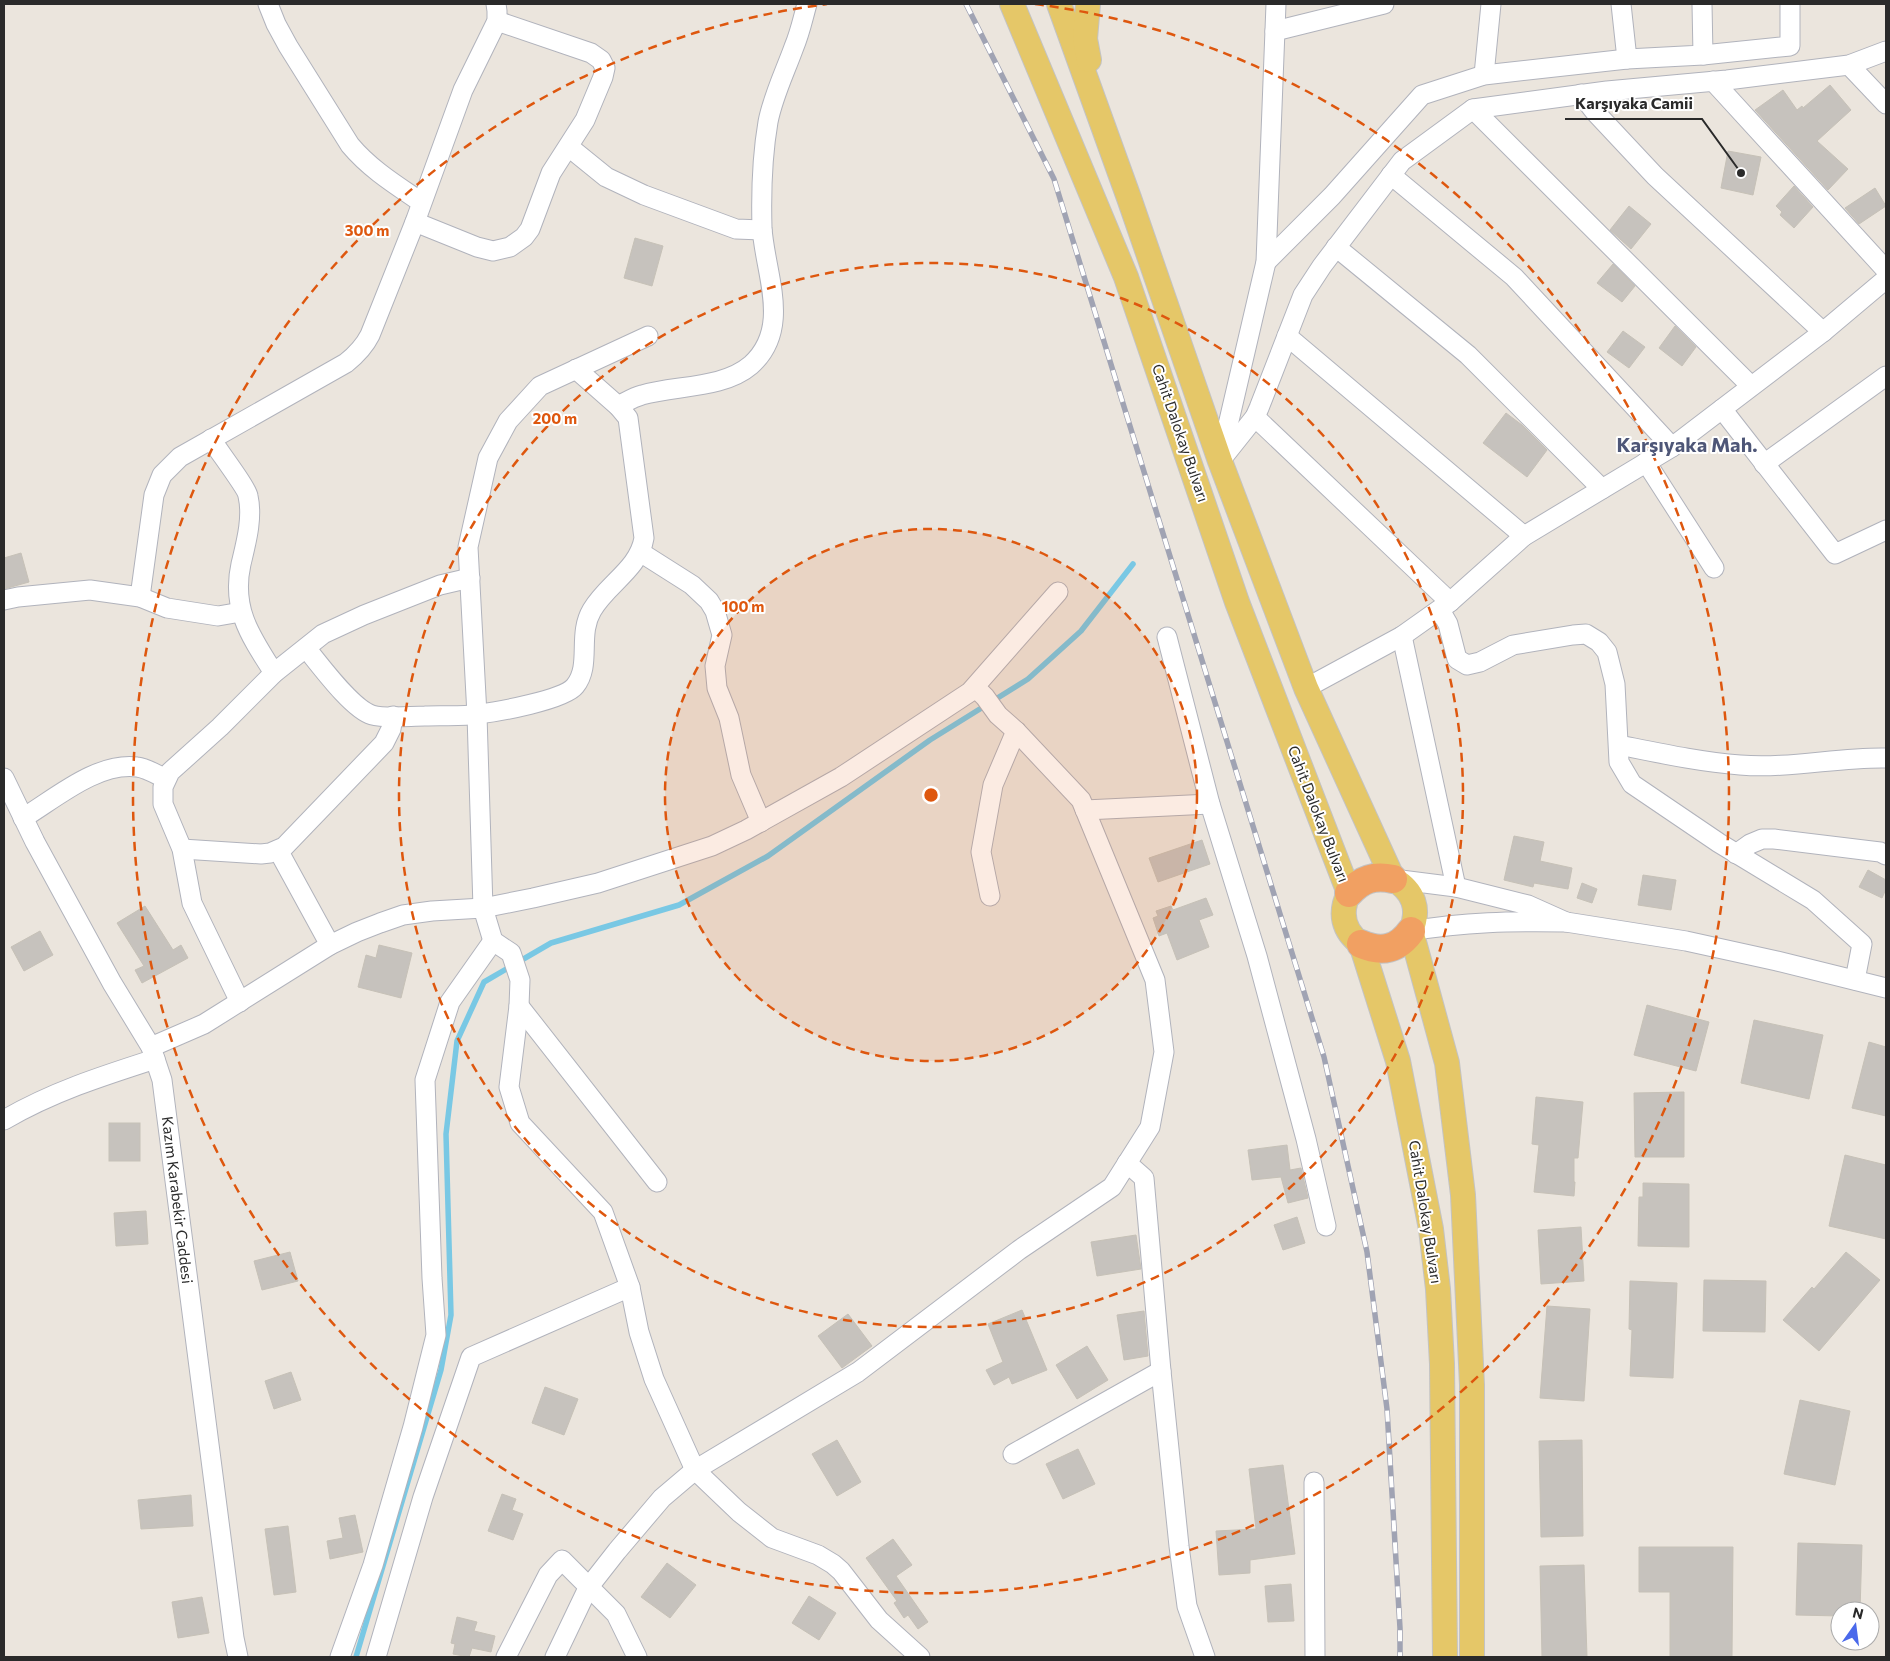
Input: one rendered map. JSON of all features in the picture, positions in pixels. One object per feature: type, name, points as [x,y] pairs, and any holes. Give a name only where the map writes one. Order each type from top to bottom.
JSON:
[{"type":"highway","points":[[1349,893],[1368,878],[1381,877],[1393,879]]},
{"type":"highway","points":[[1361,944],[1372,949],[1395,946],[1404,940],[1411,931]]},
{"type":"main road","name":"Cahit Dalokay Bulvarı","points":[[1012,4],[1126,277],[1237,602],[1349,893],[1344,902],[1344,923],[1354,939],[1361,944],[1398,1061],[1431,1229],[1436,1272],[1442,1364],[1445,1657]]},
{"type":"main road","name":"Cahit Dalokay Bulvarı","points":[[1059,4],[1220,461],[1306,688],[1393,879],[1402,884],[1414,900],[1416,910],[1415,921],[1411,931],[1447,1063],[1463,1195],[1472,1385],[1472,1657]]},
{"type":"main road","points":[[1088,4],[1085,38],[1100,118]]},
{"type":"street","points":[[268,4],[288,46],[350,146],[382,175],[421,202]]},
{"type":"street","points":[[618,406],[642,395],[731,377],[750,366],[758,358],[770,336],[774,312],[770,274],[762,230],[762,178],[768,123],[777,87],[795,46],[807,4]]},
{"type":"street","points":[[1220,461],[1266,262],[1276,4]]},
{"type":"street","points":[[1275,30],[1384,4]]},
{"type":"street","points":[[1484,75],[1491,4]]},
{"type":"street","points":[[1620,4],[1627,60]]},
{"type":"street","points":[[1702,4],[1703,55]]},
{"type":"street","points":[[1266,262],[1332,196],[1422,95],[1484,75],[1790,46],[1790,4]]},
{"type":"street","points":[[140,597],[152,506],[157,485],[170,465],[210,439],[346,363],[360,350],[370,335],[415,222],[463,90],[496,12],[591,53],[601,60],[604,68],[603,77],[585,120],[551,173],[530,229],[524,237],[510,248],[493,251],[485,250],[415,222]]},
{"type":"street","points":[[1220,461],[1255,417],[1303,295],[1336,247],[1402,161],[1474,109],[1581,94],[1849,65],[1886,51]]},
{"type":"street","points":[[1849,65],[1886,104]]},
{"type":"street","points":[[1713,81],[1886,270]]},
{"type":"street","points":[[1581,94],[1595,112],[1655,176],[1823,332]]},
{"type":"street","points":[[1474,109],[1751,386]]},
{"type":"street","points":[[569,147],[606,177],[644,195],[736,229],[762,230]]},
{"type":"street","points":[[1391,175],[1514,277],[1672,447]]},
{"type":"street","points":[[1336,247],[1468,355],[1602,489]]},
{"type":"street","points":[[1306,688],[1402,636],[1445,606],[1524,536],[1672,447],[1823,332],[1886,279]]},
{"type":"street","points":[[648,336],[540,386],[508,421],[488,458],[468,547],[477,714],[483,908],[494,941],[511,953],[520,980],[508,1087],[520,1123],[603,1212],[630,1287],[639,1332],[654,1379],[695,1470],[739,1512],[772,1538],[818,1554],[833,1564],[841,1571],[879,1620],[920,1657]]},
{"type":"street","points":[[1287,336],[1524,536]]},
{"type":"street","points":[[306,648],[355,705],[372,715],[477,714],[551,699],[571,690],[579,681],[583,668],[583,639],[591,611],[627,571],[640,552],[643,545],[644,530],[628,418],[618,406],[576,369]]},
{"type":"street","points":[[1764,464],[1886,376]]},
{"type":"street","points":[[1722,409],[1835,554],[1886,530]]},
{"type":"street","points":[[1255,417],[1445,606],[1458,659],[1466,665],[1480,662],[1513,646],[1573,635],[1586,634],[1599,642],[1607,652],[1615,684],[1619,762],[1632,784],[1736,854],[1813,900],[1862,944],[1855,980]]},
{"type":"street","points":[[210,439],[248,494],[248,526],[238,576],[239,600],[241,612],[249,633],[274,673]]},
{"type":"street","points":[[1646,462],[1714,568]]},
{"type":"street","points":[[640,552],[692,585],[705,597],[715,611],[722,635],[715,666],[717,688],[729,718],[741,776],[761,822]]},
{"type":"street","points":[[240,1002],[192,903],[182,849],[163,804],[163,787],[166,779],[170,772],[220,727],[274,673],[323,634],[364,615],[440,585],[470,578]]},
{"type":"street","points":[[4,600],[90,590],[140,597],[167,608],[218,616],[241,612]]},
{"type":"street","points":[[980,692],[1058,592]]},
{"type":"street","points":[[1402,636],[1456,887]]},
{"type":"street","points":[[1167,637],[1210,804],[1258,956],[1306,1139],[1326,1226]]},
{"type":"street","points":[[4,1120],[48,1096],[153,1053],[204,1024],[330,945],[357,932],[403,915],[432,910],[483,908],[598,883],[712,846],[761,822],[842,777],[970,692],[980,692]]},
{"type":"street","points":[[555,1657],[588,1588],[662,1498],[695,1470],[858,1372],[1019,1250],[1112,1187],[1150,1127],[1164,1052],[1155,980],[1080,800],[1016,731],[998,715],[980,692]]},
{"type":"street","points":[[182,849],[261,854],[278,850],[289,843],[384,743],[391,728],[393,716]]},
{"type":"street","points":[[990,896],[981,852],[993,785],[1016,731]]},
{"type":"street","points":[[1619,745],[1699,760],[1742,765],[1815,764],[1851,759],[1886,758]]},
{"type":"street","points":[[23,818],[86,778],[108,770],[139,767],[166,779]]},
{"type":"street","name":"Kazım Karabekir Caddesi","points":[[4,778],[23,818],[108,975],[153,1053],[162,1080],[238,1657]]},
{"type":"street","points":[[1085,810],[1210,804]]},
{"type":"street","points":[[1736,854],[1750,844],[1762,839],[1884,853]]},
{"type":"street","points":[[278,850],[330,945]]},
{"type":"street","points":[[1393,879],[1456,887],[1528,905],[1566,922]]},
{"type":"street","points":[[1411,931],[1450,924],[1504,921],[1566,922],[1695,943],[1777,960],[1886,988]]},
{"type":"street","points":[[340,1657],[373,1565],[413,1427],[436,1335],[432,1278],[425,1080],[450,1002],[494,941]]},
{"type":"street","points":[[518,1006],[657,1182]]},
{"type":"street","points":[[1127,1163],[1144,1178],[1161,1371],[1187,1606],[1205,1657]]},
{"type":"street","points":[[376,1657],[423,1497],[471,1357],[630,1287]]},
{"type":"street","points":[[1013,1454],[1161,1371]]},
{"type":"street","points":[[1314,1482],[1315,1657]]},
{"type":"street","points":[[506,1657],[548,1575],[562,1560],[616,1614],[637,1657]]},
{"type":"building","points":[[1830,85],[1851,110],[1817,141],[1848,169],[1828,190],[1755,110],[1783,90],[1797,110],[1802,106],[1803,108]]},
{"type":"building","points":[[1728,151],[1761,157],[1753,195],[1721,188]]},
{"type":"building","points":[[1794,186],[1813,207],[1794,228],[1780,215],[1782,212],[1776,206]]},
{"type":"building","points":[[1875,188],[1886,206],[1859,224],[1845,208]]},
{"type":"building","points":[[1629,206],[1651,224],[1631,249],[1610,230]]},
{"type":"building","points":[[635,238],[663,246],[652,286],[624,278]]},
{"type":"building","points":[[1613,264],[1635,286],[1622,302],[1597,283]]},
{"type":"building","points":[[1675,326],[1696,347],[1682,366],[1659,348]]},
{"type":"building","points":[[1623,331],[1645,347],[1629,368],[1607,352]]},
{"type":"building","points":[[1506,413],[1522,425],[1547,450],[1527,477],[1483,443]]},
{"type":"building","points":[[21,553],[29,582],[4,589],[4,558]]},
{"type":"building","points":[[1514,836],[1544,842],[1540,861],[1572,868],[1568,889],[1534,883],[1533,887],[1504,880]]},
{"type":"building","points":[[1202,840],[1210,864],[1158,882],[1149,858]]},
{"type":"building","points":[[1868,870],[1886,880],[1886,889],[1882,898],[1859,887]]},
{"type":"building","points":[[1643,875],[1676,880],[1671,910],[1638,905]]},
{"type":"building","points":[[1582,883],[1597,889],[1592,903],[1577,898]]},
{"type":"building","points":[[1206,898],[1213,915],[1199,920],[1209,947],[1177,960],[1167,933],[1159,936],[1153,918],[1158,916],[1156,911],[1171,906],[1173,910]]},
{"type":"building","points":[[145,906],[173,950],[181,945],[188,958],[142,983],[135,970],[144,966],[117,923]]},
{"type":"building","points":[[40,931],[53,955],[24,971],[11,947]]},
{"type":"building","points":[[379,945],[412,953],[401,998],[358,987],[366,955],[376,958]]},
{"type":"building","points":[[1647,1005],[1709,1022],[1696,1071],[1634,1055]]},
{"type":"building","points":[[1754,1020],[1823,1035],[1809,1099],[1741,1083]]},
{"type":"building","points":[[1869,1042],[1886,1047],[1886,1116],[1852,1108]]},
{"type":"building","points":[[1684,1092],[1684,1157],[1635,1157],[1634,1093]]},
{"type":"building","points":[[1536,1097],[1583,1102],[1578,1158],[1574,1158],[1574,1196],[1534,1192],[1539,1145],[1532,1144]]},
{"type":"building","points":[[109,1123],[140,1123],[140,1161],[109,1161]]},
{"type":"building","points":[[1287,1145],[1290,1170],[1301,1168],[1308,1198],[1288,1203],[1281,1177],[1252,1180],[1248,1150]]},
{"type":"building","points":[[1845,1155],[1886,1165],[1886,1239],[1829,1226]]},
{"type":"building","points":[[1643,1183],[1689,1184],[1689,1247],[1638,1246],[1639,1197],[1643,1197]]},
{"type":"building","points":[[146,1211],[148,1244],[116,1246],[114,1213]]},
{"type":"building","points":[[1297,1217],[1305,1243],[1283,1250],[1274,1225]]},
{"type":"building","points":[[1581,1227],[1584,1281],[1541,1284],[1538,1230]]},
{"type":"building","points":[[1136,1235],[1141,1269],[1097,1276],[1091,1242]]},
{"type":"building","points":[[290,1252],[298,1281],[262,1290],[254,1261]]},
{"type":"building","points":[[1846,1252],[1880,1280],[1819,1351],[1783,1320],[1812,1287],[1814,1289]]},
{"type":"building","points":[[1704,1280],[1766,1281],[1765,1332],[1703,1331]]},
{"type":"building","points":[[1630,1281],[1677,1283],[1673,1378],[1630,1376],[1632,1330],[1629,1329]]},
{"type":"building","points":[[1547,1306],[1590,1309],[1584,1401],[1540,1398]]},
{"type":"building","points":[[1022,1310],[1047,1370],[1012,1384],[1009,1377],[994,1385],[986,1370],[1003,1362],[988,1324]]},
{"type":"building","points":[[1144,1311],[1148,1356],[1124,1360],[1117,1315]]},
{"type":"building","points":[[848,1314],[872,1346],[842,1368],[818,1336]]},
{"type":"building","points":[[1087,1346],[1108,1380],[1077,1399],[1056,1365]]},
{"type":"building","points":[[291,1372],[301,1400],[274,1409],[265,1381]]},
{"type":"building","points":[[545,1387],[578,1399],[564,1435],[532,1423]]},
{"type":"building","points":[[1800,1400],[1850,1411],[1835,1485],[1784,1474]]},
{"type":"building","points":[[837,1440],[861,1482],[837,1496],[812,1454]]},
{"type":"building","points":[[1582,1440],[1583,1536],[1541,1537],[1539,1441]]},
{"type":"building","points":[[1078,1449],[1095,1484],[1063,1499],[1046,1464]]},
{"type":"building","points":[[1283,1465],[1295,1554],[1250,1560],[1250,1573],[1219,1575],[1216,1531],[1256,1529],[1249,1469]]},
{"type":"building","points":[[502,1494],[516,1499],[512,1510],[523,1514],[513,1540],[488,1531]]},
{"type":"building","points":[[191,1495],[193,1526],[141,1529],[138,1500]]},
{"type":"building","points":[[355,1515],[363,1552],[330,1559],[327,1541],[343,1538],[339,1518]]},
{"type":"building","points":[[288,1526],[296,1592],[274,1595],[265,1529]]},
{"type":"building","points":[[893,1539],[912,1565],[896,1576],[928,1622],[918,1629],[908,1615],[904,1618],[894,1603],[897,1601],[866,1558]]},
{"type":"building","points":[[1798,1543],[1862,1545],[1860,1601],[1830,1601],[1830,1616],[1796,1615]]},
{"type":"building","points":[[1639,1547],[1733,1547],[1732,1656],[1670,1657],[1670,1592],[1639,1592]]},
{"type":"building","points":[[667,1563],[696,1585],[670,1618],[641,1597]]},
{"type":"building","points":[[1584,1565],[1587,1657],[1542,1657],[1540,1566]]},
{"type":"building","points":[[1291,1584],[1294,1621],[1268,1622],[1265,1586]]},
{"type":"building","points":[[809,1596],[836,1613],[819,1640],[792,1623]]},
{"type":"building","points":[[202,1597],[209,1633],[178,1638],[172,1602]]},
{"type":"building","points":[[457,1617],[477,1622],[474,1631],[495,1636],[491,1652],[472,1648],[469,1657],[453,1654],[455,1644],[451,1643]]},
{"type":"waterway","points":[[356,1657],[441,1370],[451,1315],[446,1134],[457,1041],[484,982],[551,943],[679,905],[768,856],[930,740],[1028,679],[1081,631],[1133,564]]},
{"type":"railway","points":[[966,4],[1054,179],[1324,1057],[1367,1252],[1387,1409],[1400,1628],[1400,1657]]},
{"type":"place","name":"Karşıyaka Camii","points":[[1741,173]]},
{"type":"district","name":"Karşıyaka Mah.","points":[[1687,445]]}]
